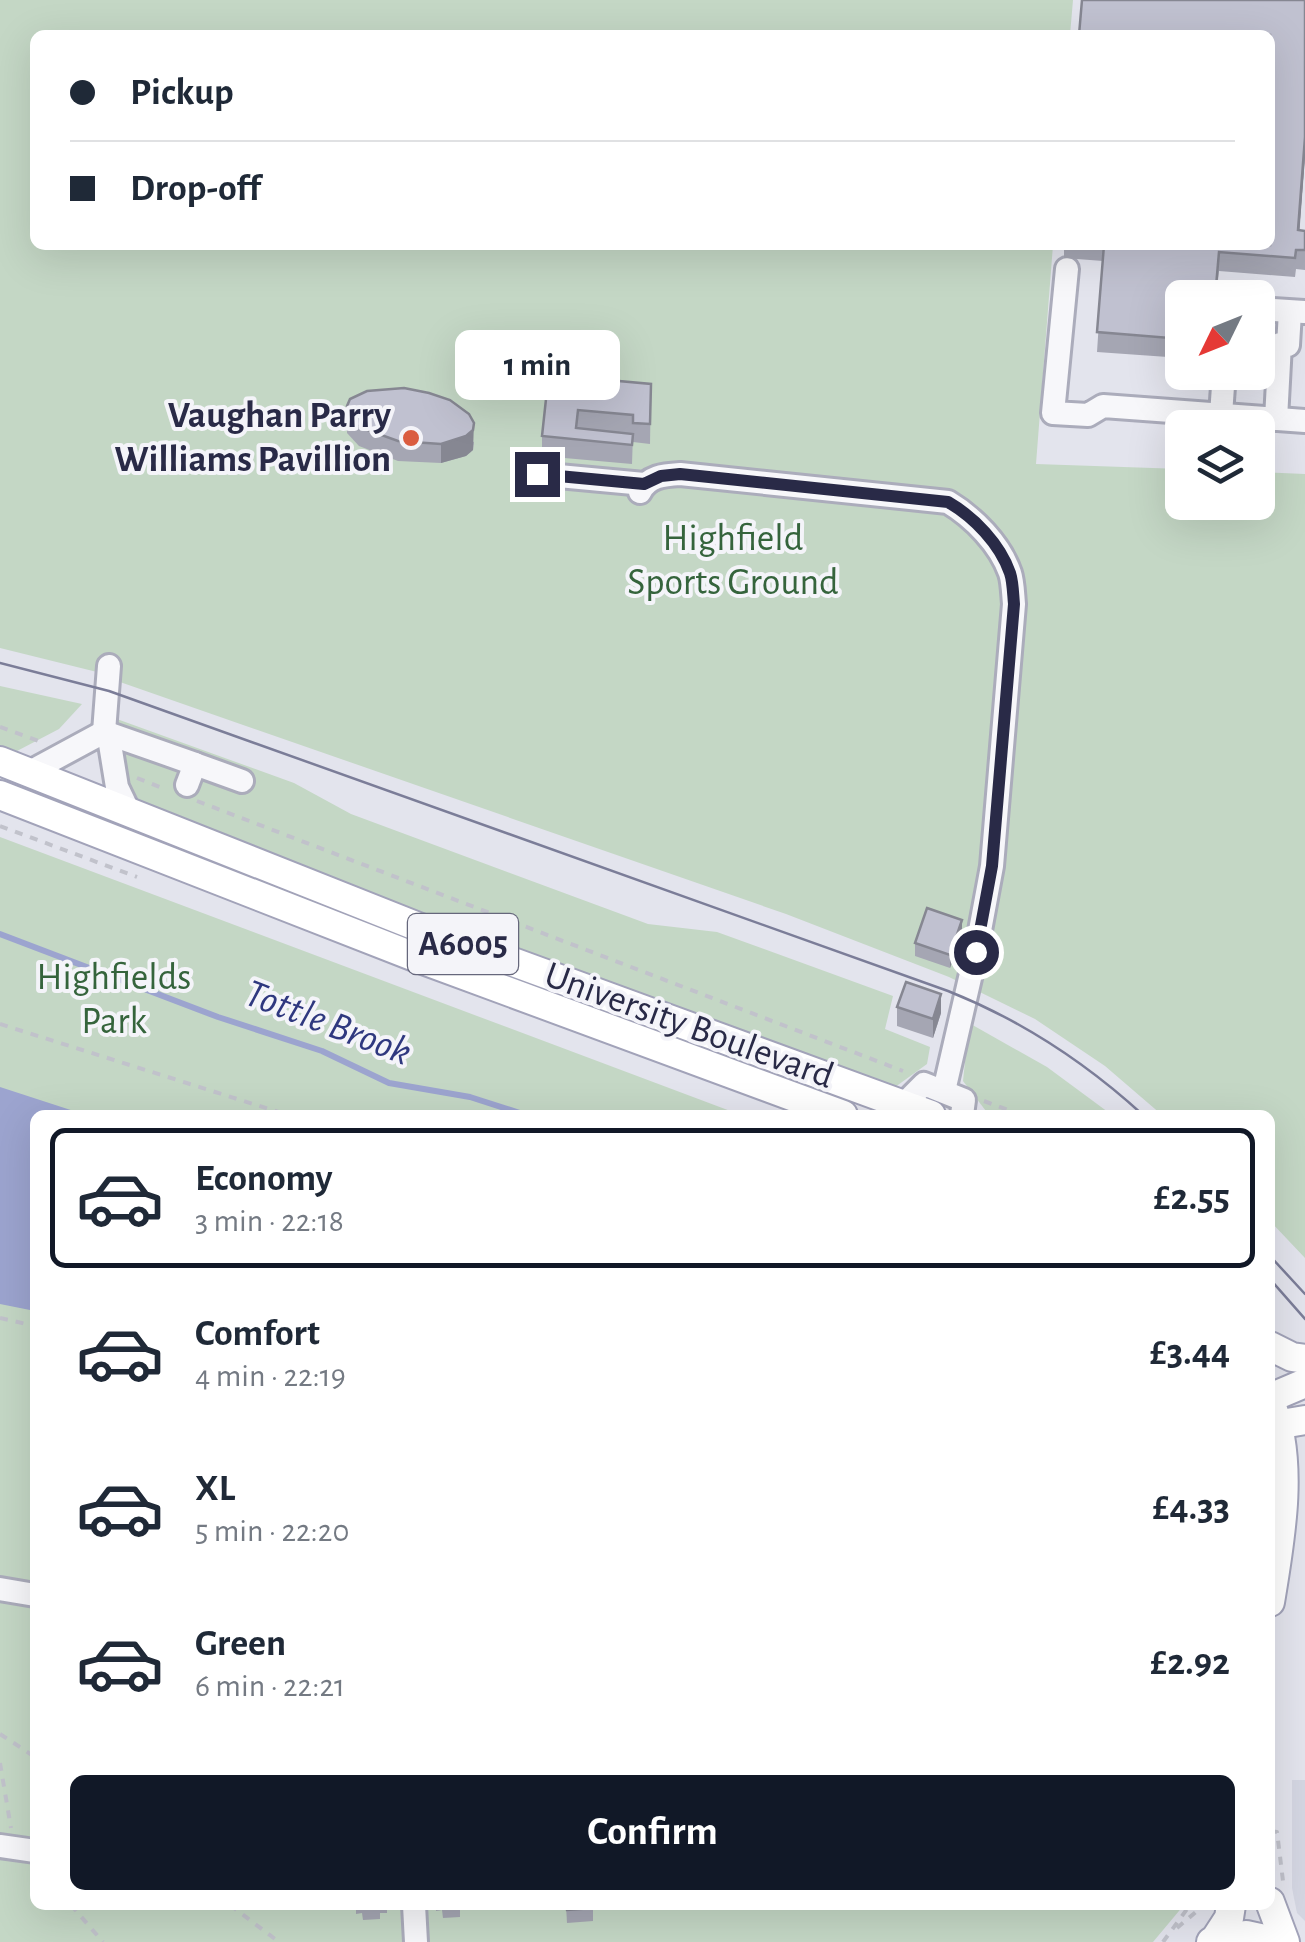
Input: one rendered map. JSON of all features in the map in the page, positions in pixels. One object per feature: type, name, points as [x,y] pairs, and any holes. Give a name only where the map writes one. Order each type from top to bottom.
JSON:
[{"type":"main road","name":"University Boulevard","points":[[0,761],[431,932],[903,1105],[945,1101]]},
{"type":"main road","name":"University Boulevard","points":[[0,795],[415,957],[829,1110]]},
{"type":"main road","points":[[1275,1349],[1292,1358],[1305,1358]]},
{"type":"main road","points":[[1275,1579],[1294,1493],[1279,1414],[1305,1383]]},
{"type":"main road","points":[[1212,1941],[1246,1935],[1282,1942],[1276,1894]]},
{"type":"main road","points":[[1212,1941],[1230,1910]]},
{"type":"street","points":[[1067,269],[1052,413],[1088,415],[1103,406],[1165,411]]},
{"type":"street","points":[[1275,353],[1280,344],[1288,345],[1297,312]]},
{"type":"street","points":[[1272,390],[1276,419],[1305,421]]},
{"type":"street","points":[[537,474],[642,488],[661,476],[680,474],[948,502],[966,512],[982,529],[1010,573],[1014,604],[992,866],[945,1101]]},
{"type":"street","points":[[109,666],[104,732],[110,744],[117,787],[130,814]]},
{"type":"street","points":[[30,772],[104,732]]},
{"type":"street","points":[[104,732],[183,784],[242,782]]},
{"type":"street","points":[[0,1589],[30,1595]]},
{"type":"street","points":[[414,1910],[416,1942]]},
{"type":"path","points":[[0,728],[68,752]]},
{"type":"path","points":[[114,770],[183,784],[908,1074],[945,1101],[978,1099],[1008,1110]]},
{"type":"path","points":[[0,1024],[272,1110]]},
{"type":"path","points":[[0,1318],[30,1325]]},
{"type":"path","points":[[0,1734],[30,1754]]},
{"type":"path","points":[[0,1762],[16,1848]]},
{"type":"path","points":[[1275,1831],[1282,1872],[1276,1894]]},
{"type":"path","points":[[75,1910],[103,1942]]},
{"type":"path","points":[[236,1910],[278,1942]]},
{"type":"path","points":[[1172,1932],[1187,1910]]},
{"type":"path","points":[[1162,1942],[1198,1910]]},
{"type":"shaded area","points":[[1292,1780],[1305,1780],[1305,1921],[1297,1913],[1292,1888]]},
{"type":"green space","name":"Highfield Sports Ground","points":[[0,0],[1073,0],[1070,30],[30,30],[30,250],[1053,250],[1036,464],[1165,468],[1165,520],[1275,520],[1275,473],[1305,474],[1305,1258],[1275,1226],[1275,1110],[1156,1110],[1105,1066],[1035,1019],[949,977],[786,914],[120,682],[121,668],[109,666],[97,672],[0,648]]},
{"type":"green space","points":[[0,686],[82,704],[59,729],[17,751],[0,745]]},
{"type":"green space","points":[[103,714],[294,783],[351,814],[648,924],[717,932],[893,996],[885,1029],[930,1047],[927,1064],[891,1090],[116,797]]},
{"type":"green space","name":"Highfields Park","points":[[0,837],[728,1110],[30,1110],[30,1910],[1180,1910],[1153,1942],[0,1942]]},
{"type":"green space","points":[[969,1023],[1047,1067],[1105,1110],[985,1110],[963,1081]]},
{"type":"water","points":[[0,1087],[71,1110],[30,1110],[30,1310],[0,1304]]},
{"type":"building","points":[[1082,0],[1305,0],[1305,137],[1298,230],[1305,231],[1305,250],[1296,250],[1295,258],[1219,252],[1217,280],[1165,280],[1165,338],[1097,332],[1104,250],[1275,250],[1275,30],[1079,30]]},
{"type":"building","points":[[553,375],[651,384],[650,424],[633,423],[633,415],[578,410],[576,428],[633,434],[632,445],[542,436],[546,399],[552,398]]},
{"type":"building","points":[[404,388],[450,400],[469,414],[473,430],[441,444],[398,441],[359,427],[347,414],[350,399],[367,391]]},
{"type":"building","points":[[927,908],[962,920],[950,955],[915,943]]},
{"type":"building","points":[[906,982],[941,994],[933,1019],[897,1007]]},
{"type":"waterway","name":"Tottle Brook","points":[[0,934],[218,1017],[322,1051],[389,1083],[470,1097],[510,1110]]},
{"type":"tram line","points":[[0,663],[109,691],[948,991],[1051,1044],[1137,1110]]},
{"type":"tram line","points":[[1275,1261],[1305,1294]]},
{"type":"tram line","points":[[1275,1285],[1305,1319]]},
{"type":"place","name":"Vaughan Parry Williams Pavillion","points":[[411,438]]},
{"type":"route","points":[[537,474],[644,484],[661,476],[680,474],[948,502],[966,512],[982,529],[1010,573],[1014,604],[992,866],[976,952]]}]
